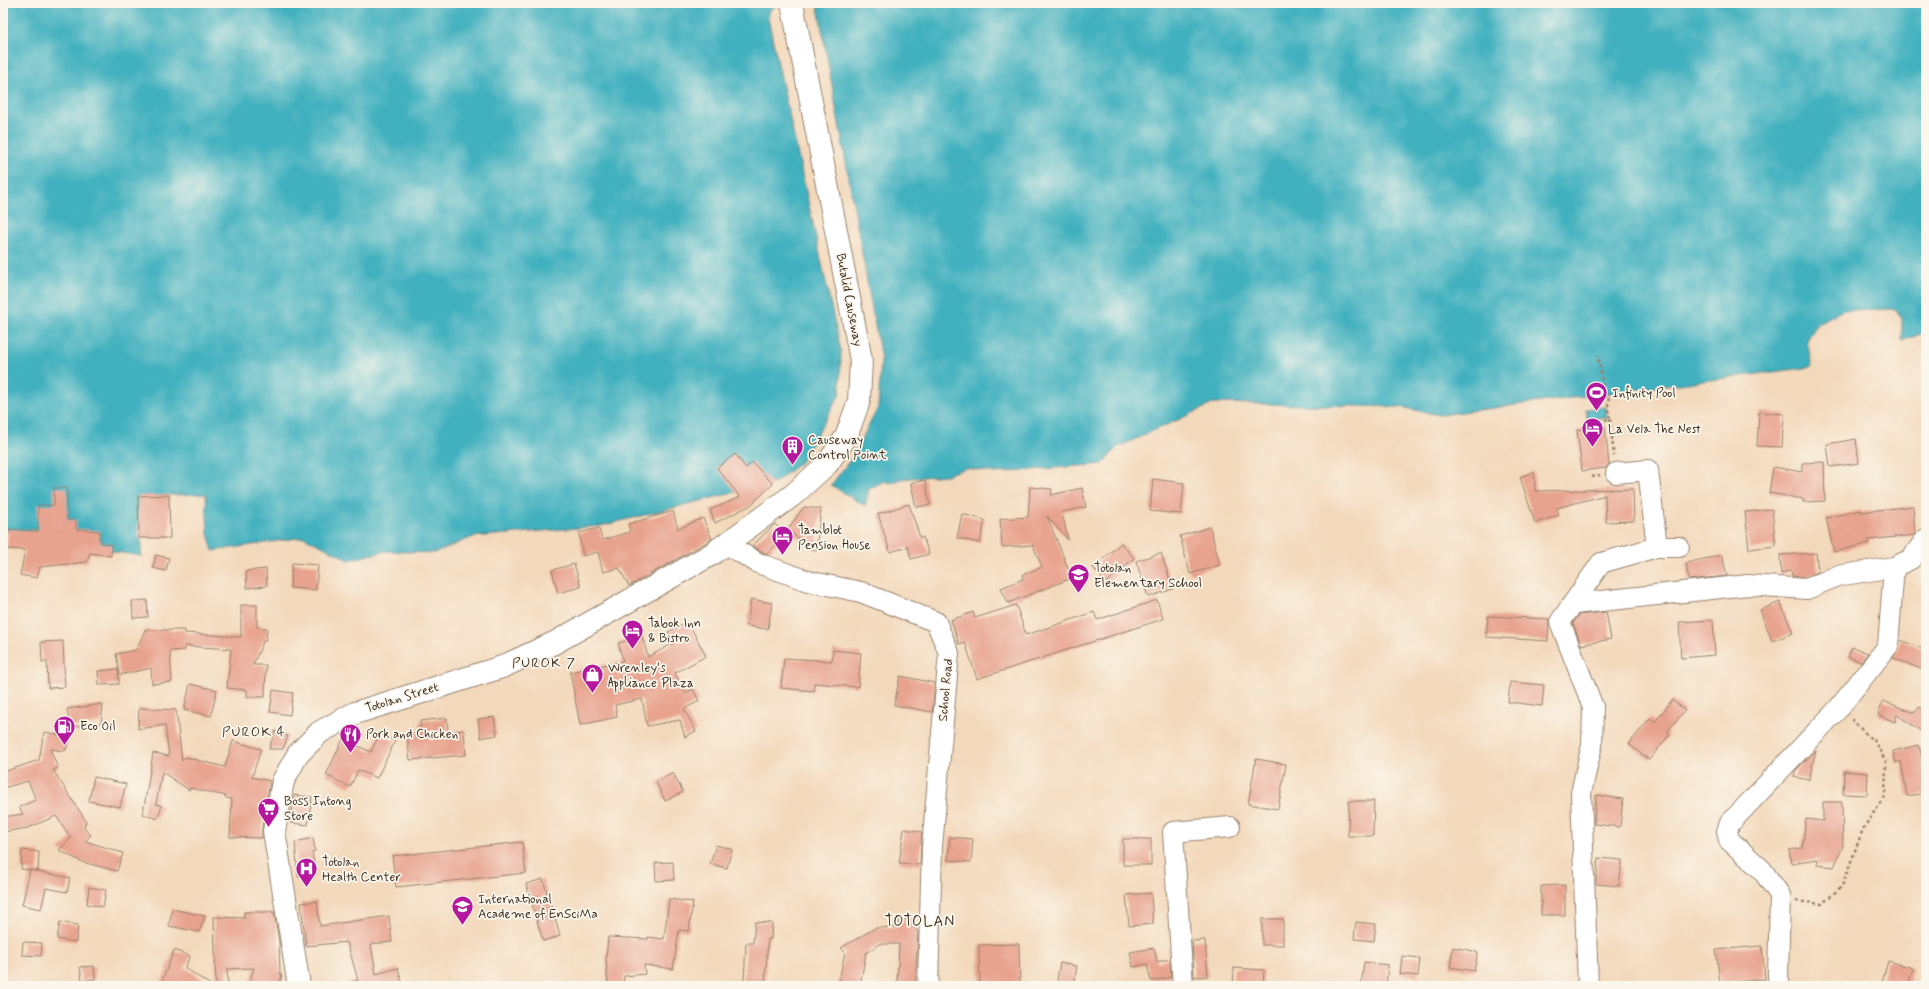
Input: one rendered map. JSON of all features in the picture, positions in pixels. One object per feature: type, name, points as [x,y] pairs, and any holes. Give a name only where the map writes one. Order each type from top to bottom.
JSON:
[{"type":"main road","name":"Butalid Causeway","points":[[726,544],[793,496],[827,464],[846,437],[859,401],[861,360],[792,5]]},
{"type":"main road","name":"Totolan Street","points":[[299,986],[274,831],[282,781],[298,754],[320,732],[355,712],[502,667],[556,642],[712,554],[726,544]]},
{"type":"street","points":[[1616,473],[1648,470],[1657,547]]},
{"type":"street","points":[[1574,604],[1748,585],[1807,589],[1837,576],[1894,567],[1912,559],[1926,539]]},
{"type":"street","name":"School Road","points":[[726,544],[758,563],[808,581],[861,592],[936,622],[949,653],[932,847],[928,986]]},
{"type":"street","points":[[1588,986],[1581,793],[1592,745],[1593,707],[1560,622],[1574,604],[1601,563],[1657,547],[1679,547]]},
{"type":"street","points":[[1780,986],[1778,977],[1780,895],[1762,870],[1729,840],[1727,831],[1730,822],[1838,709],[1888,646],[1894,567]]},
{"type":"street","points":[[1183,986],[1173,832],[1230,827]]},
{"type":"path","points":[[1598,355],[1604,395],[1609,397],[1608,404],[1616,473]]},
{"type":"path","points":[[1587,422],[1610,419]]},
{"type":"path","points":[[1780,895],[1799,902],[1822,904],[1842,886],[1863,829],[1885,795],[1886,762],[1874,740],[1869,738],[1856,723],[1838,709]]},
{"type":"water","points":[[3,3],[780,3],[770,10],[768,18],[841,351],[840,394],[801,462],[776,482],[601,526],[473,537],[435,553],[386,551],[349,560],[304,537],[213,551],[208,534],[206,494],[142,496],[141,556],[37,539],[35,535],[3,530]]},
{"type":"water","points":[[815,3],[1926,3],[1926,332],[1902,341],[1902,321],[1896,309],[1843,310],[1818,323],[1807,340],[1812,367],[1439,415],[1401,407],[1215,403],[1116,448],[1103,464],[995,473],[966,468],[946,475],[901,479],[890,483],[884,481],[869,489],[865,506],[831,485],[851,459],[878,408],[881,359],[818,7]]},
{"type":"water","name":"Infinity Pool","points":[[1606,407],[1607,417],[1587,419],[1586,409]]},
{"type":"building","points":[[1759,412],[1784,414],[1782,447],[1757,446]]},
{"type":"building","points":[[1605,426],[1609,464],[1606,468],[1582,471],[1577,430]]},
{"type":"building","points":[[1856,439],[1859,463],[1830,467],[1827,444]]},
{"type":"building","points":[[735,454],[746,468],[752,462],[773,484],[751,505],[715,523],[710,510],[740,497],[717,468]]},
{"type":"building","points":[[1824,462],[1825,501],[1803,502],[1803,499],[1769,493],[1773,467],[1802,472],[1802,463]]},
{"type":"building","points":[[1534,472],[1535,491],[1633,489],[1634,521],[1606,522],[1605,495],[1557,508],[1559,515],[1535,523],[1520,477]]},
{"type":"building","points":[[1153,479],[1184,483],[1181,514],[1150,511]]},
{"type":"building","points":[[925,480],[930,505],[916,507],[911,483]]},
{"type":"building","points":[[1030,487],[1052,489],[1051,495],[1082,488],[1086,507],[1062,512],[1068,540],[1047,516],[1072,578],[1008,603],[1001,588],[1023,579],[1022,575],[1042,567],[1033,545],[1002,547],[1000,519],[1028,517]]},
{"type":"building","points":[[54,488],[67,488],[67,520],[76,520],[76,529],[100,531],[99,539],[101,540],[101,543],[112,545],[111,556],[90,553],[87,562],[40,567],[37,578],[20,575],[25,550],[7,549],[8,529],[38,531],[38,505],[54,505]]},
{"type":"building","points":[[169,495],[170,538],[139,538],[138,496]]},
{"type":"building","points":[[909,504],[920,538],[923,537],[929,554],[911,559],[908,547],[890,552],[878,514]]},
{"type":"building","points":[[1913,506],[1915,535],[1868,540],[1869,543],[1834,552],[1826,518],[1861,510],[1861,512]]},
{"type":"building","points":[[804,507],[821,509],[816,551],[787,530]]},
{"type":"building","points":[[1772,509],[1776,546],[1749,549],[1745,512]]},
{"type":"building","points":[[673,511],[678,529],[703,518],[712,539],[629,586],[619,568],[603,572],[598,552],[583,556],[579,533],[599,528],[602,540],[630,532],[628,524]]},
{"type":"building","points":[[962,514],[985,520],[980,543],[957,538]]},
{"type":"building","points":[[775,524],[786,535],[767,554],[752,546]]},
{"type":"building","points":[[1210,527],[1220,565],[1190,574],[1180,536]]},
{"type":"building","points":[[1121,543],[1134,558],[1106,583],[1093,568]]},
{"type":"building","points":[[1161,553],[1173,589],[1148,597],[1136,561]]},
{"type":"building","points":[[1816,553],[1818,572],[1805,577],[1792,576],[1791,570],[1781,574],[1780,555]]},
{"type":"building","points":[[156,555],[169,558],[166,571],[153,568]]},
{"type":"building","points":[[1722,555],[1727,576],[1689,580],[1686,563]]},
{"type":"building","points":[[292,563],[318,565],[316,590],[290,588]]},
{"type":"building","points":[[574,564],[581,587],[558,593],[552,570]]},
{"type":"building","points":[[266,569],[267,586],[247,588],[246,571]]},
{"type":"building","points":[[751,599],[772,603],[768,629],[747,626]]},
{"type":"building","points":[[147,600],[148,617],[133,618],[132,601]]},
{"type":"building","points":[[1157,600],[1163,619],[977,679],[965,642],[959,644],[951,620],[973,612],[975,618],[1016,605],[1026,635],[1094,612],[1097,620]]},
{"type":"building","points":[[1780,602],[1793,633],[1772,641],[1760,610]]},
{"type":"building","points":[[241,605],[257,605],[257,627],[267,628],[266,640],[264,640],[253,665],[266,665],[265,697],[247,697],[247,690],[227,688],[231,649],[185,646],[185,650],[170,651],[172,682],[152,684],[151,668],[120,675],[116,654],[136,650],[145,630],[185,630],[185,633],[241,637]]},
{"type":"building","points":[[1606,612],[1611,639],[1581,645],[1573,623],[1579,615]]},
{"type":"building","points":[[1488,616],[1549,619],[1548,641],[1486,637]]},
{"type":"building","points":[[1713,620],[1715,655],[1681,658],[1679,622]]},
{"type":"building","points":[[688,622],[706,656],[675,673],[685,693],[693,689],[699,701],[684,709],[696,731],[685,737],[680,720],[647,726],[642,699],[615,705],[617,717],[580,725],[570,672],[623,661],[618,643],[642,636],[648,657],[674,643],[668,632]]},
{"type":"building","points":[[1900,640],[1926,650],[1926,656],[1921,669],[1893,658],[1899,647]]},
{"type":"building","points":[[63,641],[65,687],[48,688],[47,661],[42,662],[41,642]]},
{"type":"building","points":[[1852,647],[1868,653],[1861,662],[1848,657]]},
{"type":"building","points":[[833,650],[861,653],[858,687],[814,683],[814,691],[781,688],[784,658],[832,661]]},
{"type":"building","points":[[118,669],[119,684],[99,685],[98,671]]},
{"type":"building","points":[[900,676],[935,683],[932,712],[894,705]]},
{"type":"building","points":[[1510,682],[1544,685],[1542,706],[1508,702]]},
{"type":"building","points":[[190,684],[217,690],[211,716],[184,710]]},
{"type":"building","points":[[273,690],[293,693],[290,715],[270,712]]},
{"type":"building","points":[[1672,700],[1685,710],[1667,732],[1670,734],[1649,760],[1629,744],[1650,718],[1655,722]]},
{"type":"building","points":[[1883,701],[1915,713],[1919,707],[1926,711],[1926,734],[1897,715],[1895,722],[1878,715]]},
{"type":"building","points":[[103,704],[101,723],[70,727],[67,709]]},
{"type":"building","points":[[139,708],[176,710],[182,761],[185,757],[225,767],[233,741],[261,749],[252,777],[270,781],[262,829],[262,838],[230,837],[232,799],[226,798],[226,796],[190,788],[189,790],[162,772],[156,804],[162,806],[157,819],[143,814],[153,753],[169,756],[165,725],[138,729]]},
{"type":"building","points":[[494,717],[497,735],[481,738],[478,719]]},
{"type":"building","points":[[447,718],[448,732],[464,730],[466,755],[410,760],[407,734],[421,732],[420,721]]},
{"type":"building","points":[[275,731],[288,736],[283,749],[269,749]]},
{"type":"building","points":[[44,732],[68,736],[66,750],[50,749],[58,768],[53,770],[86,821],[84,828],[91,835],[85,841],[123,853],[117,871],[82,862],[59,850],[71,838],[56,816],[28,828],[3,832],[3,817],[23,814],[19,807],[36,800],[28,781],[3,788],[3,772],[39,760]]},
{"type":"building","points":[[379,734],[395,741],[377,778],[358,770],[350,787],[326,775],[343,739],[371,752]]},
{"type":"building","points":[[1919,745],[1926,777],[1926,793],[1907,796],[1901,761],[1896,763],[1893,751]]},
{"type":"building","points":[[1816,750],[1809,780],[1794,777],[1795,771]]},
{"type":"building","points":[[1256,759],[1286,764],[1278,809],[1248,804]]},
{"type":"building","points":[[1844,771],[1868,773],[1867,795],[1843,794]]},
{"type":"building","points":[[673,773],[683,792],[665,801],[656,782]]},
{"type":"building","points":[[94,777],[126,784],[120,807],[89,801]]},
{"type":"building","points":[[294,795],[312,797],[308,825],[290,823]]},
{"type":"building","points":[[1596,795],[1623,799],[1620,827],[1594,824]]},
{"type":"building","points":[[1349,801],[1374,801],[1373,836],[1348,836]]},
{"type":"building","points":[[1823,802],[1842,802],[1843,846],[1834,867],[1817,865],[1818,859],[1791,863],[1789,850],[1802,848],[1806,819],[1823,821]]},
{"type":"building","points":[[904,829],[922,832],[920,865],[899,863]]},
{"type":"building","points":[[950,837],[973,839],[971,862],[948,860]]},
{"type":"building","points":[[313,838],[315,851],[312,852],[316,874],[298,877],[295,842]]},
{"type":"building","points":[[1123,839],[1151,839],[1151,865],[1123,865]]},
{"type":"building","points":[[522,842],[526,873],[396,887],[392,856]]},
{"type":"building","points":[[716,845],[732,849],[727,868],[710,864]]},
{"type":"building","points":[[22,850],[39,852],[38,871],[21,869]]},
{"type":"building","points":[[1598,858],[1622,860],[1619,886],[1596,884]]},
{"type":"building","points":[[673,862],[674,880],[656,881],[655,863]]},
{"type":"building","points":[[30,870],[70,878],[67,892],[46,888],[41,909],[22,905]]},
{"type":"building","points":[[543,879],[560,936],[543,941],[526,884]]},
{"type":"building","points":[[1565,885],[1565,915],[1541,915],[1541,886]]},
{"type":"building","points":[[89,887],[106,890],[103,907],[87,904]]},
{"type":"building","points":[[1151,893],[1153,924],[1129,926],[1126,895]]},
{"type":"building","points":[[669,899],[693,902],[689,931],[679,930],[673,969],[644,965],[645,974],[624,976],[623,986],[608,986],[606,960],[608,937],[648,939],[648,937],[664,939]]},
{"type":"building","points":[[317,901],[320,926],[389,916],[392,942],[371,944],[376,974],[398,968],[403,986],[348,986],[348,983],[358,980],[347,942],[306,946],[301,903]]},
{"type":"building","points":[[172,909],[205,916],[199,932],[169,926]]},
{"type":"building","points":[[244,912],[274,912],[279,942],[280,974],[282,975],[279,986],[269,986],[250,981],[254,968],[227,969],[228,986],[216,986],[214,917],[244,918]]},
{"type":"building","points":[[911,919],[912,925],[918,932],[915,986],[897,986],[899,944],[879,944],[866,953],[860,986],[838,986],[845,952],[841,948],[875,928],[899,927],[899,920]]},
{"type":"building","points":[[1262,919],[1283,919],[1283,945],[1262,945]]},
{"type":"building","points":[[60,922],[78,925],[76,942],[57,939]]},
{"type":"building","points":[[755,922],[772,923],[771,939],[768,939],[765,984],[744,982],[746,943],[753,943]]},
{"type":"building","points":[[1356,922],[1376,924],[1374,941],[1354,939]]},
{"type":"building","points":[[1205,940],[1208,976],[1194,977],[1192,941]]},
{"type":"building","points":[[23,942],[42,943],[41,956],[22,955]]},
{"type":"building","points":[[1019,944],[1020,986],[980,986],[979,945]]},
{"type":"building","points":[[1762,946],[1765,979],[1720,984],[1716,950]]},
{"type":"building","points":[[1453,947],[1478,952],[1474,971],[1450,967]]},
{"type":"building","points":[[1154,948],[1157,962],[1170,959],[1171,977],[1151,981],[1147,964],[1133,967],[1130,952]]},
{"type":"building","points":[[174,950],[190,956],[185,968],[212,986],[160,986]]},
{"type":"building","points":[[1402,956],[1420,958],[1418,976],[1400,974]]},
{"type":"building","points":[[1888,961],[1913,968],[1908,986],[1881,986]]},
{"type":"building","points":[[1364,962],[1388,965],[1386,986],[1361,986]]},
{"type":"building","points":[[1060,963],[1077,966],[1074,986],[1056,986]]},
{"type":"building","points":[[94,966],[95,979],[82,981],[80,967]]},
{"type":"building","points":[[1234,968],[1264,970],[1263,986],[1233,986]]},
{"type":"place","name":"Infinity Pool","points":[[1597,412]]},
{"type":"place","name":"La Vela The Nest","points":[[1593,448]]},
{"type":"place","name":"Causeway Control Point","points":[[793,466]]},
{"type":"place","name":"Tamblot Pension House","points":[[782,556]]},
{"type":"place","name":"Totolan Elementary School","points":[[1078,594]]},
{"type":"place","name":"Tabok Inn & Bistro","points":[[633,650]]},
{"type":"place","name":"Wrenley's Appliance Plaza","points":[[593,694]]},
{"type":"place","name":"Eco Oil","points":[[65,746]]},
{"type":"place","name":"Pork and Chicken","points":[[350,754]]},
{"type":"place","name":"Boss Intong Store","points":[[269,828]]},
{"type":"place","name":"Totolan Health Center","points":[[307,888]]},
{"type":"place","name":"International Academe of EnSciMa","points":[[463,926]]},
{"type":"district","name":"PUROK 7","points":[[544,663]]},
{"type":"district","name":"PUROK 4","points":[[254,732]]},
{"type":"district","name":"TOTOLAN","points":[[920,922]]}]
